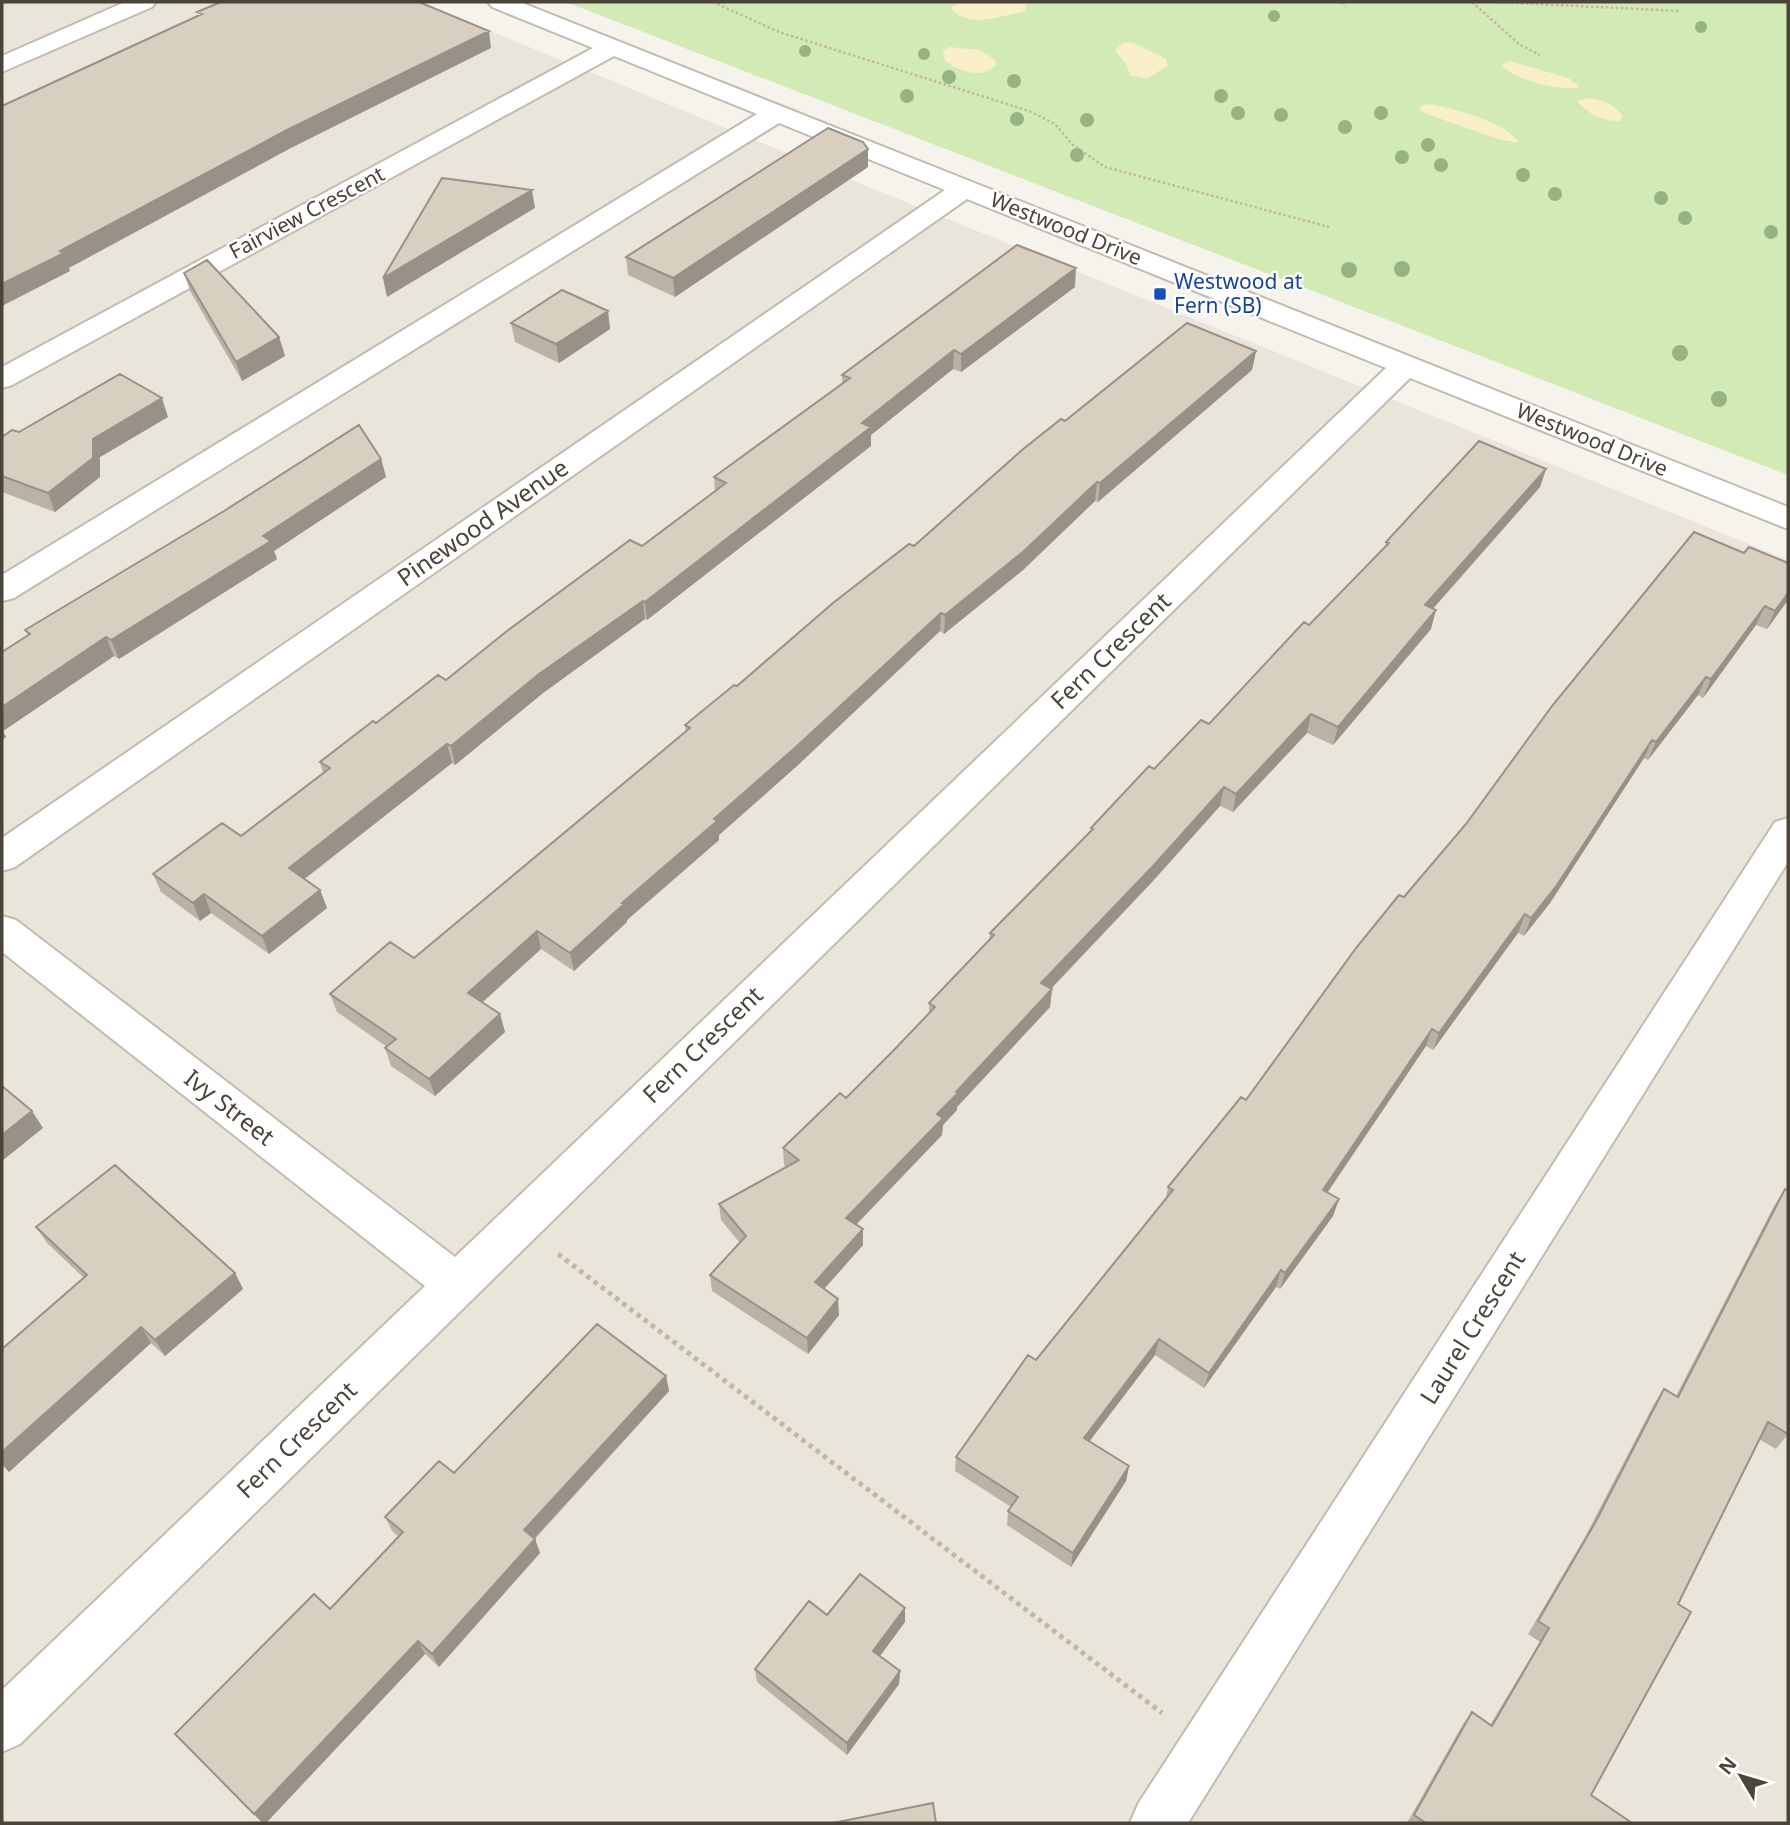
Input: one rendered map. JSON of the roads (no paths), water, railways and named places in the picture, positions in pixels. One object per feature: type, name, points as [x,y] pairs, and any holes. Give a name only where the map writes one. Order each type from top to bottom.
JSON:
[{"type":"street","points":[[2,65],[144,2]]},
{"type":"street","name":"Westwood Drive","points":[[500,2],[1788,519]]},
{"type":"street","name":"Fairview Crescent","points":[[2,379],[613,47]]},
{"type":"street","points":[[2,590],[777,113]]},
{"type":"street","name":"Pinewood Avenue","points":[[4,853],[964,188]]},
{"type":"street","name":"Fern Crescent","points":[[2,1726],[1406,365]]},
{"type":"street","name":"Laurel Crescent","points":[[1157,1823],[1788,832]]},
{"type":"street","name":"Ivy Street","points":[[2,931],[457,1285]]},
{"type":"place","name":"Westwood at Fern (SB)","points":[[1160,294]]}]
